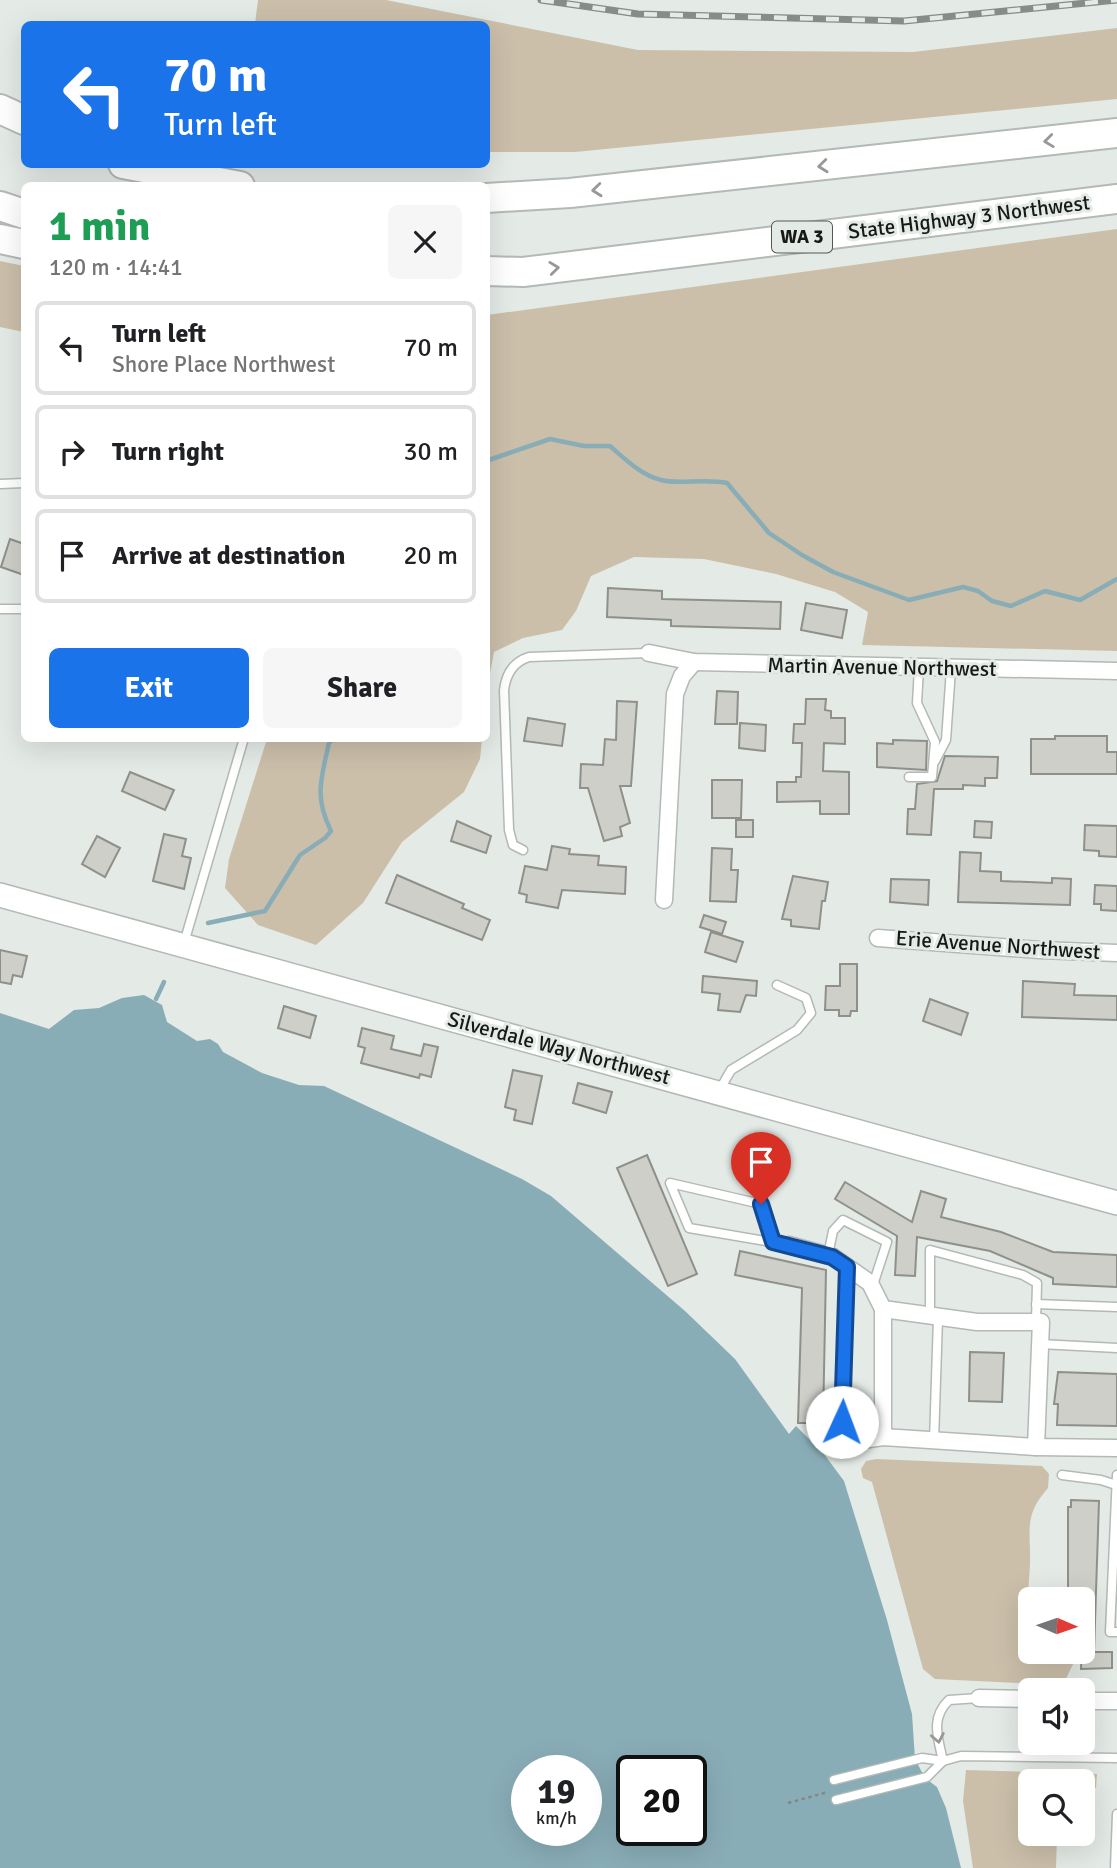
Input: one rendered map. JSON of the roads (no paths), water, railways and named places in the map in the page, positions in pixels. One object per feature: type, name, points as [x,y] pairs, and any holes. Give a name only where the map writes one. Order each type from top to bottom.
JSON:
[{"type":"highway","points":[[0,109],[21,119]]},
{"type":"highway","points":[[0,131],[21,137]]},
{"type":"highway","points":[[490,198],[570,193],[1117,133]]},
{"type":"highway","points":[[142,168],[218,182]]},
{"type":"highway","name":"State Highway 3 Northwest","points":[[490,274],[523,272],[1117,199]]},
{"type":"highway","points":[[0,206],[21,213]]},
{"type":"highway","points":[[0,239],[21,243]]},
{"type":"main road","name":"Silverdale Way Northwest","points":[[0,895],[719,1091],[1117,1203]]},
{"type":"street","name":"Martin Avenue Northwest","points":[[649,653],[694,662],[1117,671]]},
{"type":"street","points":[[664,900],[675,694],[682,676],[694,662]]},
{"type":"street","name":"Erie Avenue Northwest","points":[[878,937],[1040,950],[1117,953]]},
{"type":"street","points":[[781,1244],[828,1256],[847,1267],[872,1288],[883,1309],[883,1430]]},
{"type":"street","points":[[883,1309],[934,1317],[1041,1322],[1036,1447]]},
{"type":"street","points":[[842,1443],[883,1430],[934,1441],[1117,1448]]},
{"type":"street","points":[[979,1698],[1018,1699]]},
{"type":"street","points":[[1095,1700],[1117,1701]]},
{"type":"lane","points":[[0,484],[21,483]]},
{"type":"lane","points":[[0,609],[21,608]]},
{"type":"lane","points":[[523,850],[513,845],[509,830],[504,690],[508,673],[520,660],[529,657],[649,653]]},
{"type":"lane","points":[[909,777],[932,777],[936,742],[917,703],[919,668]]},
{"type":"lane","points":[[933,764],[946,740],[951,669]]},
{"type":"lane","points":[[183,946],[243,742]]},
{"type":"lane","points":[[719,1091],[731,1070],[797,1030],[811,1013],[806,998],[777,985]]},
{"type":"lane","points":[[670,1183],[761,1204],[781,1244],[689,1227],[670,1183]]},
{"type":"lane","points":[[828,1256],[833,1231],[843,1220],[887,1242],[872,1288]]},
{"type":"lane","points":[[934,1441],[934,1317],[930,1250],[1023,1275],[1037,1283],[1035,1322]]},
{"type":"lane","points":[[847,1267],[842,1422],[883,1430]]},
{"type":"lane","points":[[1037,1304],[1117,1307]]},
{"type":"lane","points":[[1040,1344],[1117,1348]]},
{"type":"lane","points":[[1062,1475],[1101,1480],[1116,1485]]},
{"type":"lane","points":[[1117,1475],[1110,1632],[1117,1632]]},
{"type":"lane","points":[[943,1761],[936,1726],[939,1710],[949,1700],[979,1698]]},
{"type":"lane","points":[[834,1780],[922,1758],[943,1761],[961,1756],[1117,1758]]},
{"type":"lane","points":[[836,1800],[927,1777],[943,1761]]},
{"type":"lane","points":[[1115,1868],[1117,1814]]},
{"type":"water","points":[[144,995],[162,1005],[167,1022],[197,1041],[210,1039],[218,1044],[223,1052],[262,1073],[299,1085],[324,1086],[522,1179],[551,1196],[685,1311],[735,1359],[789,1434],[796,1426],[824,1454],[844,1481],[887,1620],[912,1714],[915,1759],[925,1778],[937,1787],[946,1808],[961,1868],[0,1868],[0,1013],[49,1029],[74,1010],[99,1008],[122,998]]},
{"type":"waterway","points":[[490,460],[550,439],[584,446],[610,446],[640,470],[661,480],[727,483],[769,533],[802,555],[833,572],[909,600],[963,587],[978,591],[992,601],[1011,606],[1045,591],[1080,600],[1117,579]]},
{"type":"waterway","points":[[208,923],[265,911],[300,855],[331,831],[321,798],[330,742]]},
{"type":"waterway","points":[[156,999],[164,982]]},
{"type":"railway","points":[[541,0],[638,14],[904,21],[1117,0]]}]
